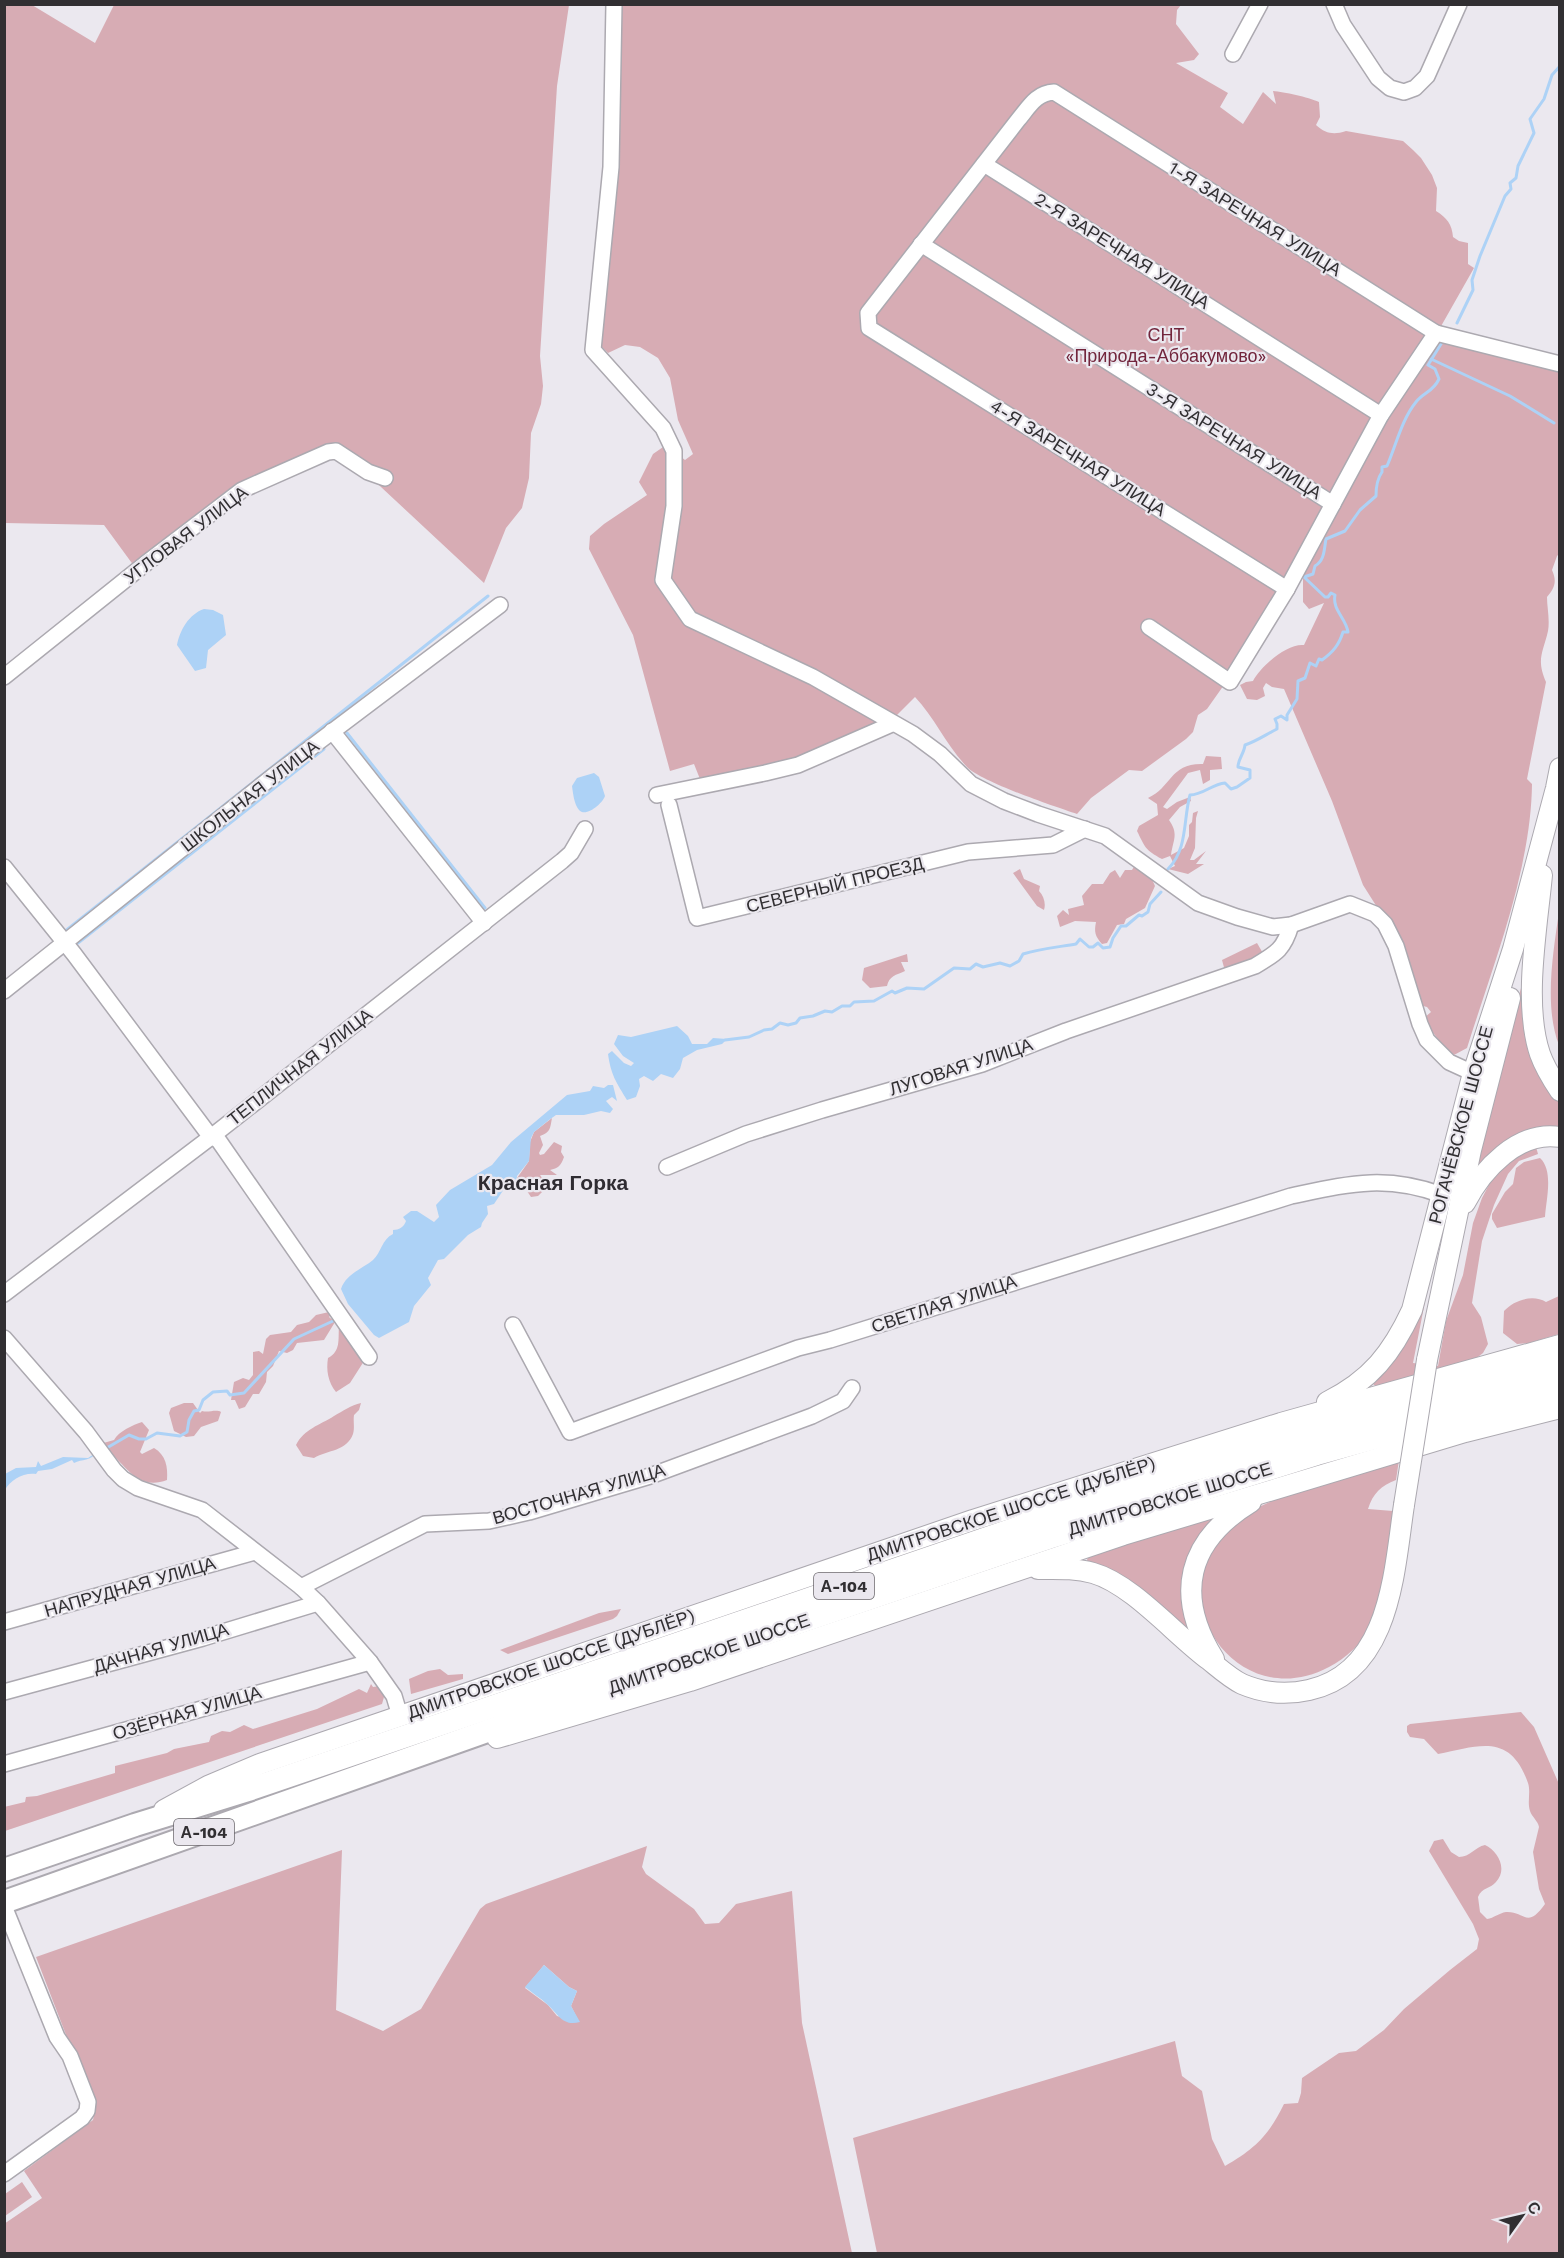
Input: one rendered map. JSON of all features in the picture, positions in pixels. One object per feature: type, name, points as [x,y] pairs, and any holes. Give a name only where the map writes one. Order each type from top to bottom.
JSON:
[{"type":"highway","name":"ДМИТРОВСКОЕ ШОССЕ","points":[[4,1870],[135,1825],[248,1790],[1167,1478],[1312,1434],[1560,1366]]},
{"type":"highway","name":"ДМИТРОВСКОЕ ШОССЕ","points":[[4,1904],[668,1667],[1080,1527],[1317,1454],[1560,1387]]},
{"type":"main road","name":"РОГАЧЁВСКОЕ ШОССЕ","points":[[1281,1423],[1342,1395],[1365,1378],[1383,1361],[1399,1337],[1412,1310],[1473,1073],[1513,949],[1560,768]]},
{"type":"main road","points":[[1017,1570],[1078,1569],[1095,1573],[1133,1595],[1189,1645],[1242,1684],[1273,1693],[1298,1693],[1323,1687],[1345,1673],[1363,1655],[1377,1635],[1392,1587],[1427,1360],[1471,1150],[1542,869],[1556,788]]},
{"type":"main road","points":[[1542,869],[1532,1009],[1540,1053],[1548,1073],[1560,1091]]},
{"type":"main road","points":[[1456,1222],[1472,1190],[1500,1157],[1516,1146],[1529,1141],[1560,1137]]},
{"type":"main road","name":"ДМИТРОВСКОЕ ШОССЕ (ДУБЛЁР)","points":[[135,1825],[208,1786],[260,1764],[973,1520],[1281,1423],[1560,1345]]},
{"type":"main road","points":[[411,1759],[501,1737],[690,1681],[1017,1570],[1274,1488],[1560,1408]]},
{"type":"main road","points":[[1221,1669],[1203,1641],[1193,1612],[1191,1589],[1195,1565],[1202,1547],[1218,1527],[1235,1512],[1274,1488]]},
{"type":"street","points":[[614,4],[611,166],[593,350],[663,428],[674,451],[674,506],[663,580],[690,619],[813,677],[913,734],[940,754],[971,784],[1012,804],[1101,834],[1198,903],[1274,927],[1291,925],[1350,904],[1375,914],[1386,924],[1396,946],[1427,1040],[1449,1062],[1473,1073]]},
{"type":"street","points":[[1233,54],[1260,4]]},
{"type":"street","points":[[1334,4],[1343,25],[1378,78],[1390,88],[1404,92],[1415,88],[1427,76],[1460,4]]},
{"type":"street","name":"1-Я ЗАРЕЧНАЯ УЛИЦА","points":[[869,328],[868,313],[1025,111],[1044,93],[1054,92],[1436,333],[1560,364]]},
{"type":"street","name":"2-Я ЗАРЕЧНАЯ УЛИЦА","points":[[984,164],[1381,415]]},
{"type":"street","name":"3-Я ЗАРЕЧНАЯ УЛИЦА","points":[[921,244],[1333,504]]},
{"type":"street","name":"4-Я ЗАРЕЧНАЯ УЛИЦА","points":[[869,328],[1287,589]]},
{"type":"street","points":[[1149,627],[1230,682],[1287,589],[1381,415],[1436,333]]},
{"type":"street","name":"УГЛОВАЯ УЛИЦА","points":[[4,677],[242,490],[328,452],[336,451],[368,472],[385,478]]},
{"type":"street","name":"ШКОЛЬНАЯ УЛИЦА","points":[[4,991],[332,731],[500,606]]},
{"type":"street","points":[[657,795],[798,765],[892,724]]},
{"type":"street","points":[[332,731],[484,923]]},
{"type":"street","name":"СЕВЕРНЫЙ ПРОЕЗД","points":[[669,806],[697,918],[968,852],[1053,845],[1085,829]]},
{"type":"street","name":"ТЕПЛИЧНАЯ УЛИЦА","points":[[4,1294],[211,1137],[484,923],[571,853],[585,829]]},
{"type":"street","points":[[4,867],[211,1137],[219,1141],[369,1357]]},
{"type":"street","name":"ЛУГОВАЯ УЛИЦА","points":[[667,1167],[746,1134],[982,1064],[1066,1031],[1255,966],[1285,944],[1291,925]]},
{"type":"street","name":"СВЕТЛАЯ УЛИЦА","points":[[513,1325],[570,1432],[798,1348],[1291,1196],[1353,1183],[1390,1182],[1420,1187],[1442,1195]]},
{"type":"street","points":[[4,1338],[123,1479],[138,1488],[202,1509],[318,1603],[370,1662],[394,1696],[400,1716]]},
{"type":"street","name":"ВОСТОЧНАЯ УЛИЦА","points":[[301,1587],[425,1524],[489,1521],[529,1512],[650,1476],[812,1416],[843,1401],[852,1388]]},
{"type":"street","name":"НАПРУДНАЯ УЛИЦА","points":[[4,1622],[255,1552]]},
{"type":"street","name":"ДАЧНАЯ УЛИЦА","points":[[4,1692],[203,1638],[318,1603]]},
{"type":"street","name":"ОЗЁРНАЯ УЛИЦА","points":[[4,1764],[370,1662]]},
{"type":"street","points":[[4,1904],[57,2037],[70,2056],[88,2102],[87,2111],[82,2118],[4,2174]]},
{"type":"green space","points":[[5,5],[32,5],[95,43],[114,5],[569,5],[557,86],[540,356],[543,386],[541,404],[531,433],[529,478],[522,508],[506,528],[484,583],[337,446],[310,455],[134,566],[104,525],[5,523]]},
{"type":"green space","name":"СНТ «Природа-Аббакумово»","points":[[620,5],[1181,5],[1177,10],[1176,24],[1199,54],[1194,60],[1176,63],[1228,93],[1220,107],[1243,124],[1263,92],[1276,104],[1273,91],[1289,94],[1319,102],[1320,117],[1316,125],[1327,132],[1346,131],[1403,141],[1421,158],[1437,188],[1436,211],[1448,222],[1453,237],[1468,243],[1468,264],[1474,268],[1440,328],[1559,366],[1559,554],[1552,570],[1554,584],[1547,597],[1549,627],[1541,662],[1546,682],[1527,779],[1532,784],[1530,817],[1518,884],[1509,918],[1467,1048],[1454,1055],[1437,1038],[1424,1018],[1431,1012],[1427,1007],[1419,1005],[1403,948],[1363,885],[1332,801],[1284,689],[1272,687],[1266,683],[1263,688],[1265,696],[1257,700],[1247,699],[1240,685],[1253,681],[1268,663],[1282,652],[1297,645],[1304,645],[1324,603],[1309,609],[1303,602],[1303,573],[1207,709],[1198,715],[1193,732],[1142,771],[1129,770],[1091,798],[1077,814],[1019,793],[975,773],[960,759],[915,697],[896,716],[794,761],[700,779],[694,764],[670,771],[633,635],[589,549],[590,536],[647,495],[639,482],[653,454],[666,445],[685,460],[693,454],[678,420],[670,378],[658,358],[640,347],[625,345],[608,353],[596,341]]},
{"type":"green space","points":[[1206,756],[1221,757],[1222,769],[1210,770],[1210,780],[1203,784],[1200,770],[1188,773],[1163,807],[1167,809],[1190,797],[1191,801],[1180,807],[1169,820],[1175,833],[1171,855],[1184,848],[1189,836],[1189,825],[1192,822],[1193,813],[1198,811],[1195,848],[1190,860],[1194,860],[1206,851],[1196,864],[1204,864],[1188,874],[1168,869],[1175,866],[1170,856],[1162,859],[1152,853],[1144,845],[1137,831],[1139,826],[1158,815],[1157,804],[1148,798],[1162,788],[1177,771],[1184,767],[1203,764]]},
{"type":"green space","points":[[1135,865],[1150,875],[1155,886],[1145,908],[1126,919],[1124,924],[1117,925],[1107,943],[1102,944],[1096,936],[1096,922],[1075,921],[1060,927],[1057,916],[1063,910],[1069,915],[1068,909],[1084,905],[1082,896],[1092,884],[1103,884],[1110,873],[1115,870],[1120,878],[1125,870],[1132,870]]},
{"type":"green space","points":[[1020,869],[1024,879],[1040,886],[1039,891],[1045,903],[1044,910],[1037,906],[1013,873]]},
{"type":"green space","points":[[1559,912],[1560,1045],[1554,1030],[1551,997],[1552,962]]},
{"type":"green space","points":[[1257,943],[1264,955],[1225,971],[1222,960]]},
{"type":"green space","points":[[907,954],[908,962],[901,962],[905,971],[891,978],[887,986],[870,988],[862,980],[864,968]]},
{"type":"green space","points":[[1523,986],[1554,1094],[1559,1101],[1559,1132],[1478,1165],[1477,1161]]},
{"type":"green space","points":[[552,1118],[548,1131],[540,1136],[543,1145],[539,1153],[544,1154],[554,1142],[562,1146],[561,1152],[564,1157],[559,1166],[550,1170],[557,1175],[540,1175],[545,1182],[544,1190],[538,1196],[531,1197],[527,1186],[536,1185],[536,1181],[532,1179],[522,1183],[515,1181],[529,1161],[530,1142],[534,1132]]},
{"type":"green space","points":[[1536,1147],[1538,1154],[1519,1161],[1508,1174],[1494,1205],[1482,1241],[1472,1303],[1481,1317],[1488,1344],[1483,1353],[1474,1360],[1379,1387],[1374,1385],[1373,1383],[1430,1276],[1413,1363],[1438,1366],[1446,1321],[1463,1275],[1473,1223],[1482,1198],[1492,1179],[1512,1157]]},
{"type":"green space","points":[[1540,1158],[1547,1170],[1548,1178],[1545,1217],[1497,1228],[1492,1214],[1505,1192],[1513,1184],[1516,1168],[1524,1162]]},
{"type":"green space","points":[[1559,1296],[1559,1334],[1529,1343],[1517,1344],[1503,1333],[1504,1311],[1513,1304],[1530,1298],[1546,1302]]},
{"type":"green space","points":[[333,1312],[329,1317],[335,1322],[324,1340],[297,1343],[293,1350],[287,1353],[279,1351],[273,1366],[267,1372],[266,1382],[259,1394],[253,1394],[245,1407],[239,1409],[235,1400],[231,1400],[234,1382],[243,1378],[249,1380],[253,1375],[253,1352],[259,1351],[263,1354],[266,1339],[270,1335],[291,1332],[297,1325],[309,1322],[316,1315]]},
{"type":"green space","points":[[339,1326],[366,1358],[350,1383],[336,1392],[329,1380],[327,1362],[337,1348]]},
{"type":"green space","points":[[184,1403],[193,1403],[200,1413],[202,1411],[221,1412],[218,1421],[201,1427],[194,1436],[186,1437],[174,1431],[169,1413],[171,1408]]},
{"type":"green space","points":[[361,1403],[354,1415],[353,1434],[346,1444],[314,1458],[303,1456],[296,1445],[303,1435],[347,1408]]},
{"type":"green space","points":[[142,1422],[149,1430],[140,1452],[142,1454],[154,1448],[161,1454],[166,1466],[167,1480],[156,1483],[137,1478],[100,1444],[114,1440],[123,1431]]},
{"type":"green space","points":[[1399,1460],[1396,1480],[1378,1491],[1368,1509],[1393,1511],[1380,1599],[1370,1626],[1362,1639],[1347,1655],[1329,1667],[1297,1678],[1267,1676],[1241,1665],[1220,1646],[1206,1621],[1201,1593],[1205,1563],[1221,1535],[1236,1521],[1279,1498],[1304,1488]]},
{"type":"green space","points":[[1208,1518],[1213,1522],[1198,1545],[1191,1634],[1088,1563],[1088,1557]]},
{"type":"green space","points":[[621,1609],[613,1619],[508,1654],[500,1650],[599,1613]]},
{"type":"green space","points":[[440,1669],[448,1675],[463,1674],[463,1679],[411,1694],[409,1679]]},
{"type":"green space","points":[[371,1684],[373,1687],[380,1686],[386,1690],[382,1704],[5,1831],[4,1807],[25,1802],[26,1797],[37,1796],[115,1773],[115,1766],[167,1753],[174,1749],[209,1742],[211,1736],[222,1731],[230,1732],[244,1725],[253,1729],[317,1709],[359,1689],[367,1693]]},
{"type":"green space","points":[[1521,1712],[1534,1727],[1559,1784],[1559,2253],[877,2253],[853,2138],[1175,2041],[1182,2076],[1202,2091],[1212,2139],[1225,2166],[1260,2140],[1284,2104],[1298,2103],[1302,2078],[1339,2053],[1356,2051],[1384,2030],[1404,2009],[1477,1949],[1479,1939],[1473,1924],[1429,1851],[1434,1841],[1443,1839],[1451,1852],[1459,1857],[1485,1845],[1494,1851],[1500,1861],[1500,1877],[1478,1897],[1480,1912],[1487,1919],[1506,1912],[1530,1918],[1539,1912],[1545,1904],[1539,1889],[1533,1852],[1539,1827],[1530,1811],[1529,1786],[1521,1767],[1512,1756],[1492,1746],[1438,1754],[1424,1739],[1410,1737],[1407,1732],[1407,1726],[1410,1724]]},
{"type":"green space","points":[[647,1846],[642,1867],[646,1874],[694,1909],[705,1924],[719,1923],[736,1904],[792,1891],[802,2023],[852,2253],[5,2254],[4,2224],[42,2198],[24,2171],[93,2120],[95,2110],[36,1957],[342,1850],[336,2010],[383,2031],[421,2009],[480,1909],[486,1904]],"holes":[[[544,1965],[569,1987],[577,1991],[571,2006],[579,2022],[557,2016],[548,2005],[525,1988]]]},
{"type":"green space","points":[[22,2182],[32,2197],[5,2216],[5,2194]]},
{"type":"water","points":[[204,609],[223,615],[226,635],[208,650],[206,668],[195,671],[177,645],[186,623]]},
{"type":"water","points":[[594,773],[599,777],[605,796],[594,809],[582,812],[576,805],[572,786],[577,778]]},
{"type":"water","points":[[677,1026],[688,1036],[692,1044],[707,1044],[713,1038],[727,1039],[722,1044],[697,1050],[683,1058],[680,1069],[673,1078],[661,1074],[653,1081],[644,1076],[639,1079],[640,1086],[636,1097],[627,1100],[614,1078],[608,1054],[612,1051],[624,1063],[631,1066],[634,1063],[623,1056],[614,1044],[618,1035],[631,1037]]},
{"type":"water","points":[[613,1085],[617,1101],[612,1097],[606,1101],[613,1109],[610,1113],[601,1111],[584,1115],[556,1115],[534,1132],[531,1138],[529,1161],[517,1176],[516,1186],[504,1189],[494,1204],[487,1206],[488,1214],[481,1227],[468,1235],[444,1259],[438,1260],[428,1278],[431,1285],[414,1306],[409,1322],[379,1338],[374,1335],[348,1304],[341,1289],[350,1276],[376,1257],[386,1239],[393,1234],[393,1230],[404,1225],[406,1221],[403,1217],[411,1211],[417,1211],[434,1222],[439,1217],[436,1205],[450,1190],[492,1165],[511,1142],[567,1095],[590,1091],[593,1086],[604,1088]]},
{"type":"water","points":[[97,1452],[92,1457],[74,1463],[72,1460],[52,1469],[18,1477],[5,1490],[5,1474],[16,1468],[36,1467],[38,1461],[41,1466],[63,1457],[88,1458]]},
{"type":"water","points":[[544,1965],[569,1987],[577,1991],[571,2006],[580,2022],[565,2021],[525,1987]]},
{"type":"waterway","points":[[1457,323],[1473,290],[1472,280],[1480,256],[1505,196],[1511,189],[1510,183],[1516,178],[1518,166],[1534,133],[1530,119],[1544,99],[1552,75],[1560,66]]},
{"type":"waterway","points":[[1168,869],[1179,853],[1182,843],[1190,795],[1225,783],[1231,789],[1250,778],[1250,770],[1238,767],[1245,745],[1277,729],[1275,719],[1281,716],[1287,720],[1287,715],[1297,699],[1298,681],[1305,678],[1310,663],[1316,666],[1319,659],[1322,660],[1335,648],[1343,632],[1348,632],[1335,605],[1335,595],[1331,593],[1325,597],[1304,577],[1313,574],[1315,566],[1322,557],[1326,539],[1345,531],[1360,510],[1376,496],[1382,467],[1387,466],[1407,416],[1416,402],[1434,387],[1439,379],[1435,369],[1428,365],[1441,344]]},
{"type":"waterway","points":[[1431,359],[1510,396],[1554,423]]},
{"type":"waterway","points":[[64,932],[488,596]]},
{"type":"waterway","points":[[347,733],[485,908]]},
{"type":"waterway","points":[[78,943],[324,749]]},
{"type":"waterway","points":[[725,1040],[749,1037],[772,1029],[780,1023],[788,1025],[796,1023],[800,1018],[825,1011],[832,1012],[842,1006],[850,1006],[854,1002],[874,1001],[892,991],[895,993],[907,988],[924,989],[954,968],[970,969],[976,964],[983,967],[1000,963],[1010,966],[1019,961],[1023,954],[1076,944],[1080,939],[1089,947],[1098,943],[1103,948],[1110,947],[1121,926],[1126,926],[1139,915],[1142,916],[1148,912],[1150,904],[1161,892]]},
{"type":"waterway","points":[[105,1449],[129,1435],[139,1439],[146,1439],[157,1433],[180,1436],[187,1432],[189,1420],[194,1411],[199,1410],[203,1400],[213,1392],[227,1391],[230,1395],[244,1393],[294,1339],[333,1321]]},
{"type":"district","name":"Красная Горка","points":[[553,1183]]}]
